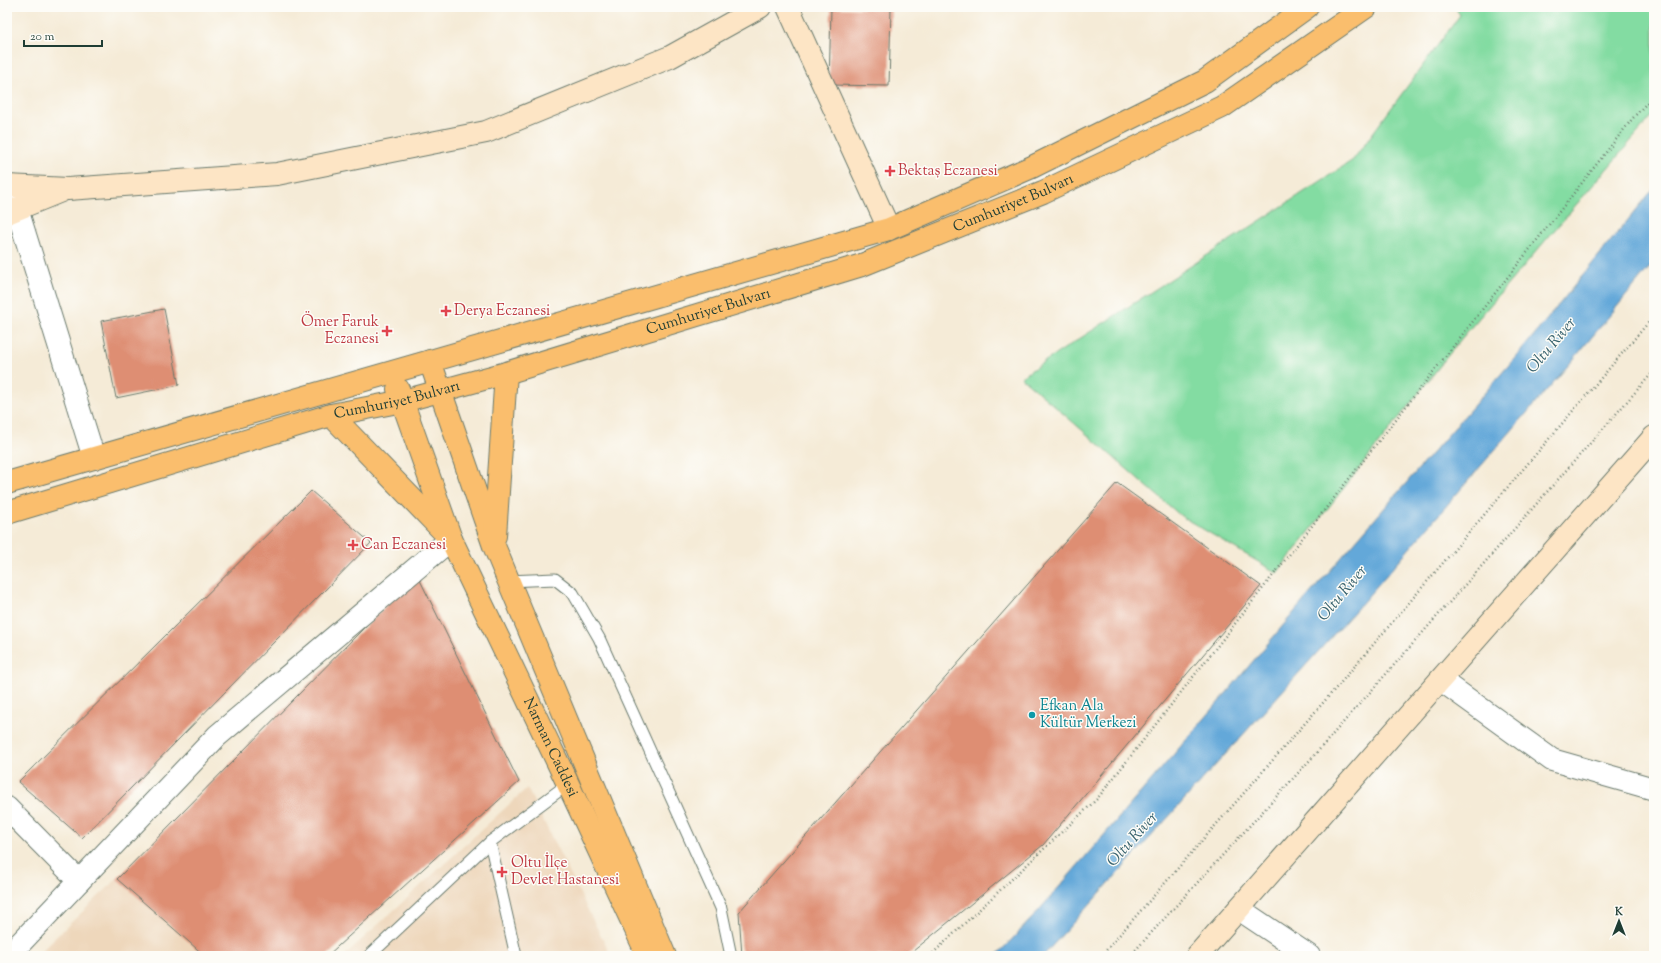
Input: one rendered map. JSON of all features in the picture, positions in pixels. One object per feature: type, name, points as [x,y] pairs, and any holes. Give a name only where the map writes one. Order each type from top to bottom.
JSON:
[{"type":"main road","name":"Cumhuriyet Bulvarı","points":[[7,483],[890,229],[1032,167],[1206,81],[1307,7]]},
{"type":"main road","name":"Cumhuriyet Bulvarı","points":[[7,513],[331,415],[402,402],[506,373],[862,265],[1044,192],[1222,107],[1366,7]]},
{"type":"main road","name":"Narman Caddesi","points":[[430,362],[494,546],[665,956]]},
{"type":"main road","name":"Narman Caddesi","points":[[392,372],[451,539],[648,956]]},
{"type":"main road","name":"Narman Caddesi","points":[[494,546],[506,373]]},
{"type":"main road","name":"Narman Caddesi","points":[[331,415],[451,539]]},
{"type":"street","points":[[7,186],[68,189],[277,174],[486,132],[670,57],[760,7]]},
{"type":"street","points":[[788,7],[890,229]]},
{"type":"street","points":[[68,189],[10,205],[94,458]]},
{"type":"street","points":[[1198,956],[1654,437]]},
{"type":"street","points":[[8,956],[217,736],[451,539]]},
{"type":"street","points":[[1441,680],[1552,760],[1654,790]]},
{"type":"street","points":[[7,808],[79,881]]},
{"type":"street","points":[[1239,909],[1309,956]]},
{"type":"lane","points":[[508,581],[555,579],[573,593],[599,638],[721,908],[731,956]]},
{"type":"lane","points":[[369,956],[490,842],[568,784]]},
{"type":"lane","points":[[490,842],[516,956]]},
{"type":"path","points":[[930,956],[1097,799],[1633,118],[1654,95]]},
{"type":"path","points":[[1101,956],[1343,680],[1654,316]]},
{"type":"path","points":[[1130,956],[1311,759],[1654,371]]},
{"type":"shaded area","name":"Oltu İlçe Devlet Hastanesi","points":[[527,788],[611,956],[344,956]]},
{"type":"shaded area","points":[[117,879],[210,956],[36,956]]},
{"type":"green space","points":[[1455,7],[1654,7],[1654,114],[1461,339],[1277,573],[1181,516],[1021,377],[1353,160],[1460,15]]},
{"type":"water","name":"Oltu River","points":[[1654,188],[1654,262],[1572,361],[1363,602],[1043,956],[996,956],[1034,916],[1212,710],[1301,604],[1521,351]]},
{"type":"building","points":[[831,8],[891,9],[889,86],[829,85]]},
{"type":"building","points":[[164,309],[179,385],[116,398],[101,321]]},
{"type":"building","name":"Efkan Ala Kültür Merkezi","points":[[1117,483],[1261,586],[1043,845],[907,956],[742,956],[739,912]]},
{"type":"building","points":[[311,491],[371,543],[82,838],[18,782]]},
{"type":"building","points":[[417,574],[519,782],[327,956],[205,956],[117,879]]},
{"type":"place","name":"Bektaş Eczanesi","points":[[890,171]]},
{"type":"place","name":"Derya Eczanesi","points":[[446,311]]},
{"type":"place","name":"Ömer Faruk Eczanesi","points":[[387,331]]},
{"type":"place","name":"Can Eczanesi","points":[[353,545]]},
{"type":"place","name":"Efkan Ala Kültür Merkezi","points":[[1032,715]]},
{"type":"place","name":"Oltu İlçe Devlet Hastanesi","points":[[502,872]]}]
